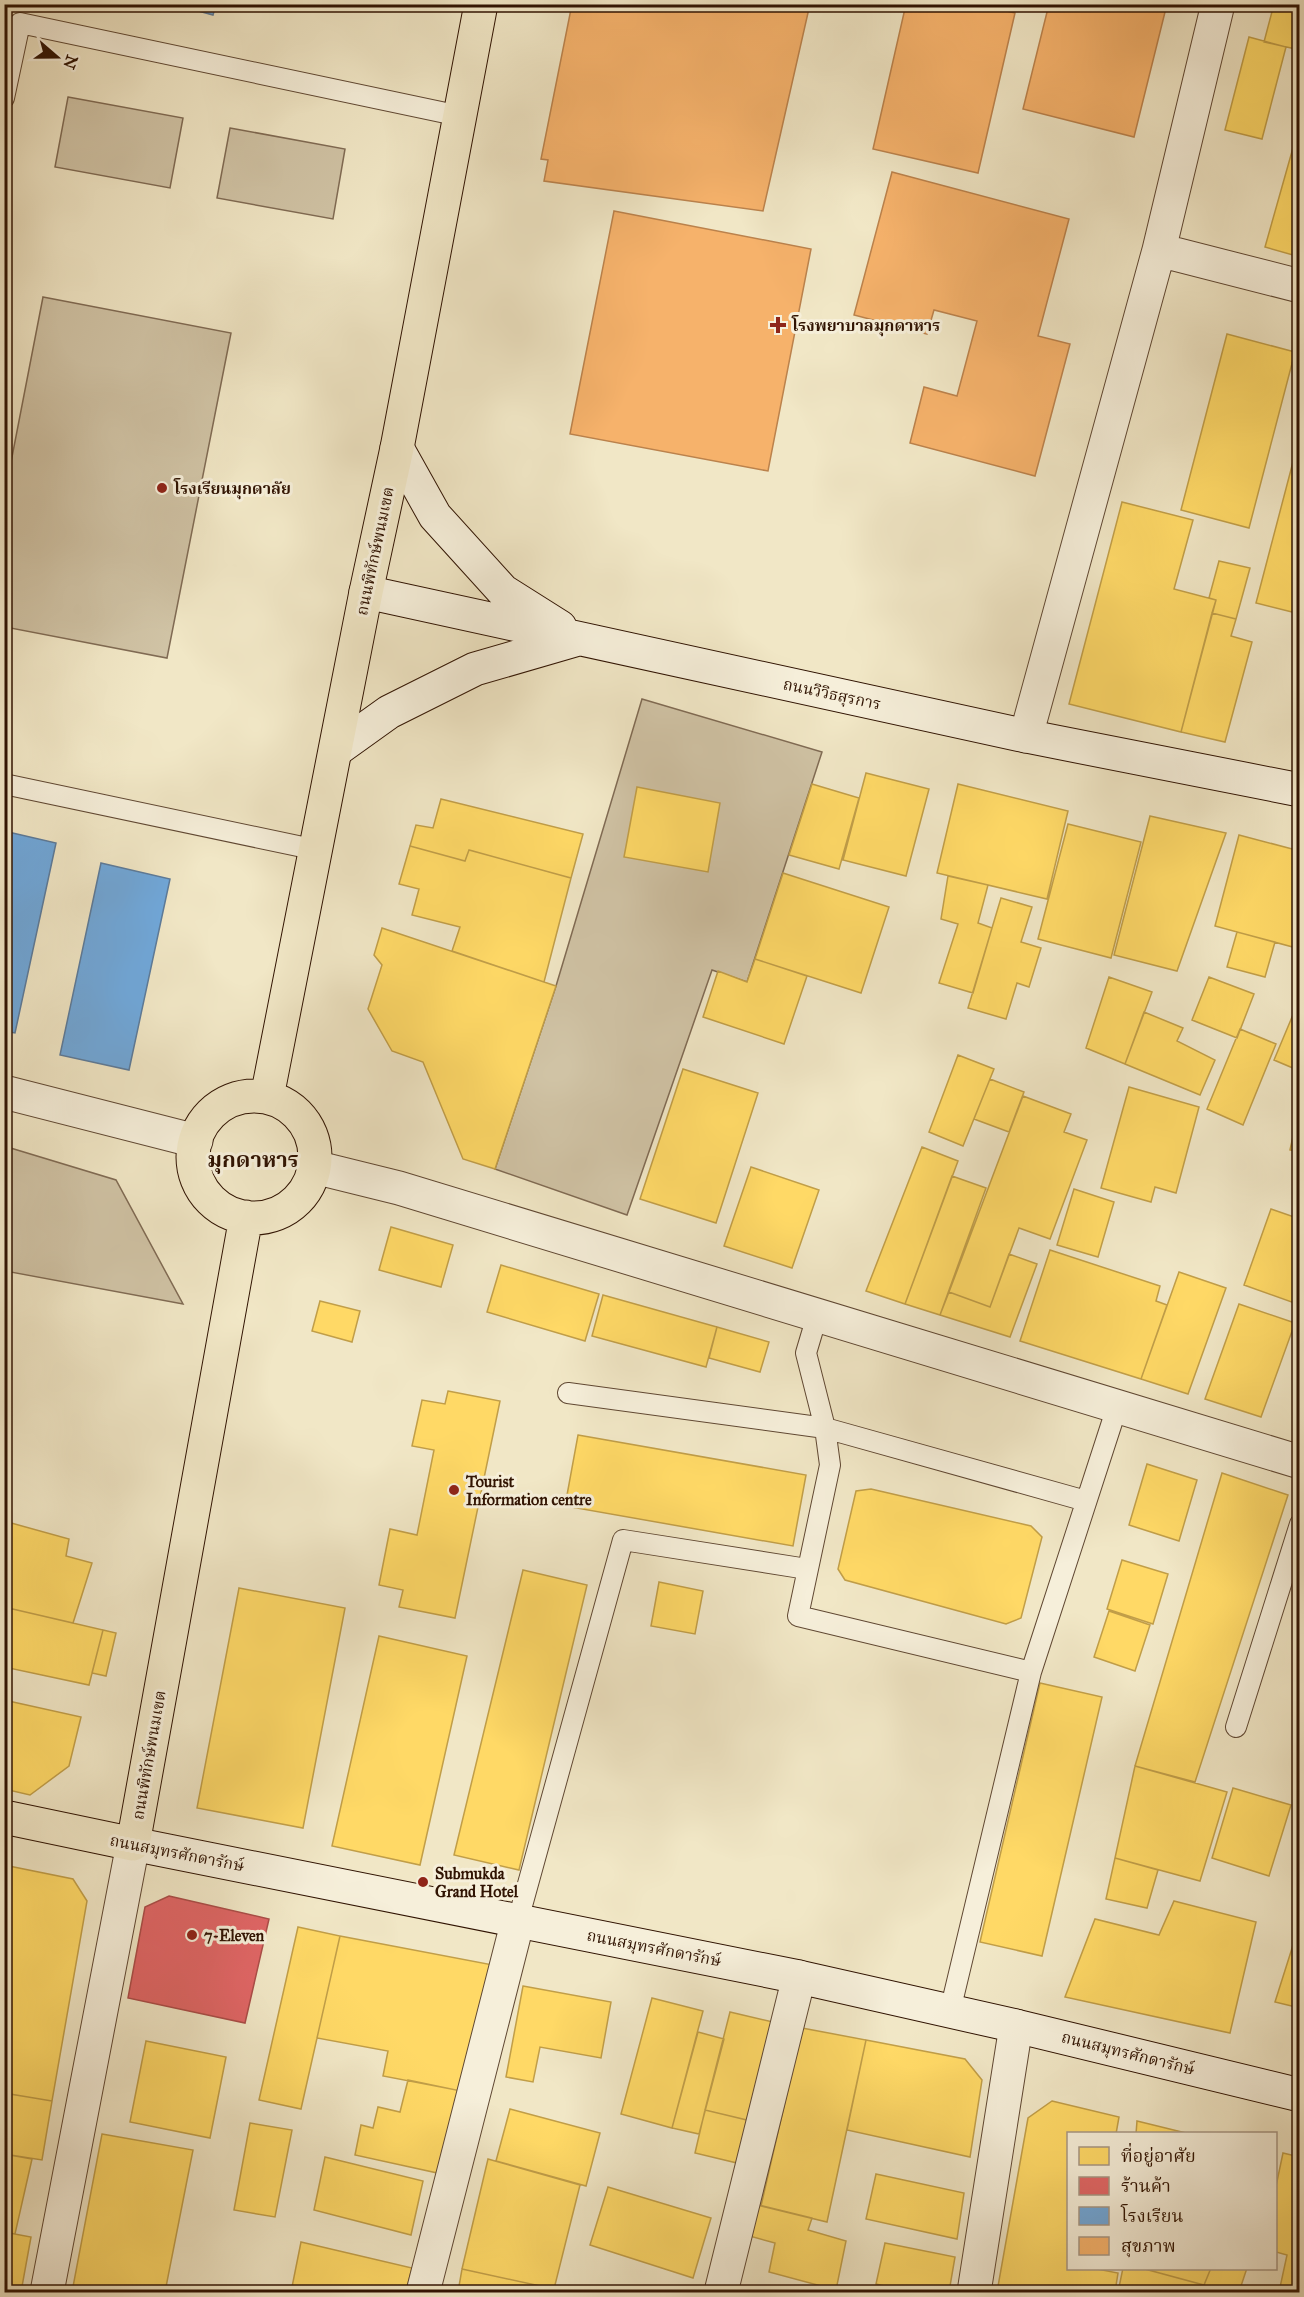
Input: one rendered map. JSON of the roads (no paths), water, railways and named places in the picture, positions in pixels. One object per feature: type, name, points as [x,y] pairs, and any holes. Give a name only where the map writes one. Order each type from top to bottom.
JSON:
[{"type":"main road","name":"ถนนพิทักษ์พนมเขต","points":[[267,1097],[366,592],[397,448],[481,4]]},
{"type":"main road","points":[[260,1095],[267,1097],[280,1101],[296,1112],[309,1129],[316,1155],[312,1176],[301,1196],[274,1215],[253,1218],[234,1214],[215,1204],[200,1185],[194,1165],[196,1141],[199,1131],[213,1111],[232,1099],[260,1095]]},
{"type":"main road","name":"ถนนพิทักษ์พนมเขต","points":[[133,1844],[246,1217]]},
{"type":"main road","name":"ถนนสมุทรศักดารักษ์","points":[[4,1817],[133,1844]]},
{"type":"street","points":[[1026,736],[1159,250],[1218,4]]},
{"type":"street","points":[[1159,250],[1299,286]]},
{"type":"street","points":[[397,448],[435,516],[503,591],[580,639]]},
{"type":"street","name":"ถนนวิวิธสุรการ","points":[[366,592],[1026,736],[1299,790]]},
{"type":"street","points":[[336,750],[389,712],[475,669],[580,639]]},
{"type":"street","points":[[4,1092],[196,1141]]},
{"type":"street","points":[[314,1167],[399,1188],[1299,1462]]},
{"type":"street","name":"ถนนสมุทรศักดารักษ์","points":[[133,1844],[799,1977],[1016,2026],[1299,2095]]},
{"type":"street","name":"ถนนพิทักษ์พนมเขต","points":[[47,2292],[133,1844]]},
{"type":"street","points":[[423,2292],[518,1920]]},
{"type":"street","points":[[721,2292],[799,1977]]},
{"type":"street","points":[[974,2292],[1016,2026]]},
{"type":"lane","points":[[4,98],[20,23],[460,116]]},
{"type":"lane","points":[[4,784],[316,850]]},
{"type":"lane","points":[[817,1316],[806,1353],[825,1428],[830,1465],[798,1616],[1031,1672]]},
{"type":"lane","points":[[568,1393],[825,1428],[1086,1501]]},
{"type":"lane","points":[[950,2011],[1031,1672],[1117,1407]]},
{"type":"lane","points":[[1236,1727],[1299,1524]]},
{"type":"lane","points":[[518,1920],[623,1540],[807,1569]]},
{"type":"place","name":"โรงพยาบาลมุกดาหาร","points":[[778,325]]},
{"type":"place","name":"โรงเรียนมุกดาลัย","points":[[162,488]]},
{"type":"place","name":"Tourist Information centre","points":[[454,1490]]},
{"type":"place","name":"Submukda Grand Hotel","points":[[423,1882]]},
{"type":"place","name":"7-Eleven","points":[[192,1935]]},
{"type":"district","name":"มุกดาหาร","points":[[253,1159]]}]
